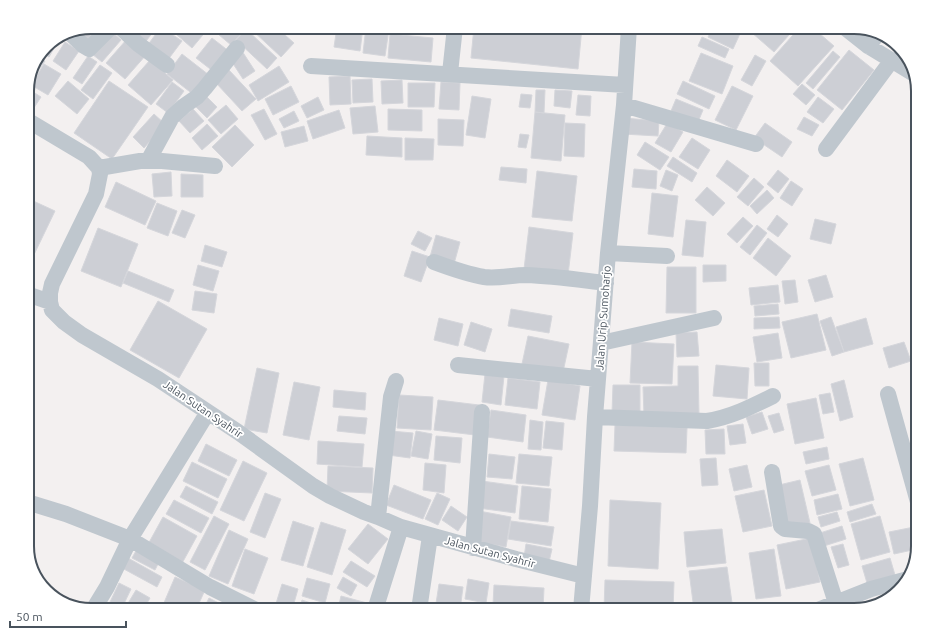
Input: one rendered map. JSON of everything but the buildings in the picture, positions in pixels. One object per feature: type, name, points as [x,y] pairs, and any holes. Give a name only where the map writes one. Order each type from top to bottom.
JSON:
[{"type":"street","points":[[74,37],[89,49],[104,34]]},
{"type":"street","points":[[127,34],[138,44],[167,65]]},
{"type":"street","points":[[450,73],[454,34]]},
{"type":"street","name":"Jalan Urip Sumoharjo","points":[[582,603],[608,253],[624,105],[629,34]]},
{"type":"street","points":[[826,149],[904,65],[873,40],[860,34]]},
{"type":"street","points":[[148,161],[172,117],[205,88],[237,48]]},
{"type":"street","points":[[311,66],[450,73],[625,85]]},
{"type":"street","points":[[624,105],[756,144]]},
{"type":"street","points":[[34,124],[83,152],[95,162],[99,168],[100,182],[96,194],[55,275],[50,293],[50,302],[34,298]]},
{"type":"street","points":[[99,168],[140,161],[162,161],[215,166]]},
{"type":"street","points":[[608,253],[667,256]]},
{"type":"street","points":[[434,262],[468,274],[484,277],[497,278],[527,275],[606,283]]},
{"type":"street","name":"Jalan Sutan Syahrir","points":[[50,302],[52,310],[82,336],[158,379],[208,412],[313,486],[348,505],[401,527],[430,536],[584,576]]},
{"type":"street","points":[[602,343],[714,318]]},
{"type":"street","points":[[458,365],[598,379]]},
{"type":"street","points":[[378,517],[391,397],[396,381]]},
{"type":"street","points":[[888,394],[911,477]]},
{"type":"street","points":[[595,417],[707,421],[733,415],[773,396]]},
{"type":"street","points":[[97,603],[107,587],[130,539],[208,412]]},
{"type":"street","points":[[473,548],[482,412]]},
{"type":"street","points":[[772,472],[781,526],[785,529],[808,531],[814,534],[836,603],[871,589],[899,582]]},
{"type":"street","points":[[34,504],[66,514],[130,539],[210,587],[242,603]]},
{"type":"street","points":[[377,603],[401,527]]},
{"type":"street","points":[[420,603],[430,536]]}]
